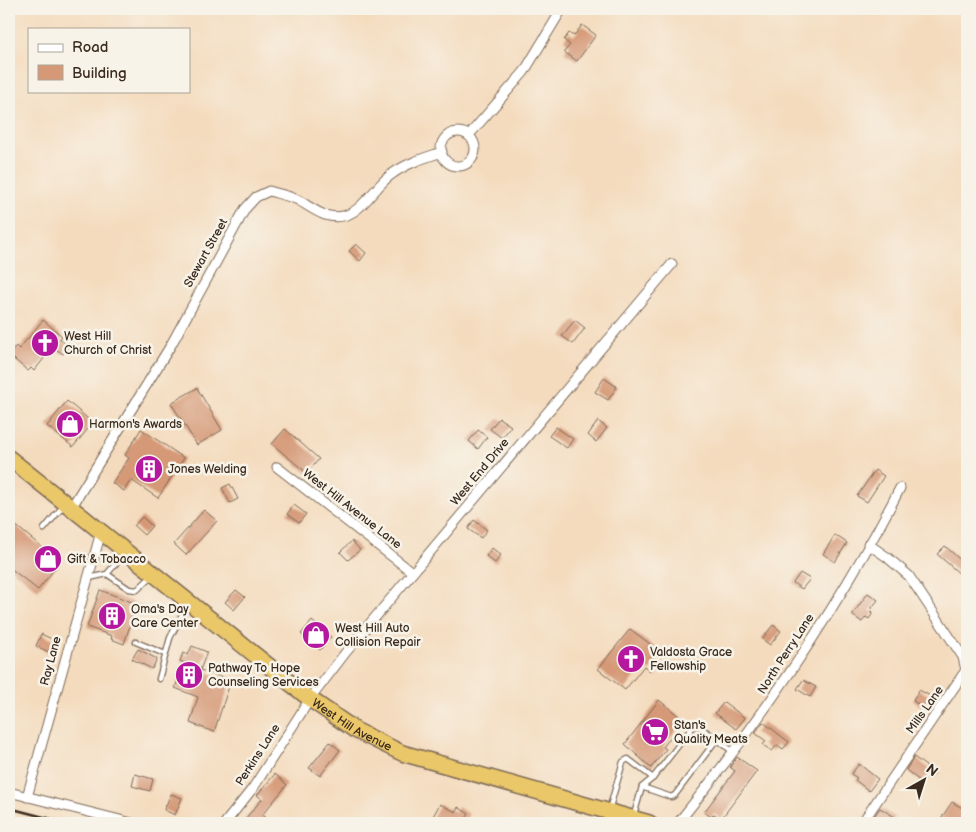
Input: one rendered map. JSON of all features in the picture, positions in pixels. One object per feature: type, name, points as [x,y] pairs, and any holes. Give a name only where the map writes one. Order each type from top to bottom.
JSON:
[{"type":"highway","name":"West Hill Avenue","points":[[9,458],[310,699],[355,730],[402,753],[649,823]]},
{"type":"street","points":[[468,135],[524,72],[562,9]]},
{"type":"street","points":[[463,132],[468,135],[475,145],[473,157],[465,164],[452,165],[444,158],[442,152],[443,141],[451,133],[463,132]]},
{"type":"street","name":"Stewart Street","points":[[68,506],[171,345],[245,209],[256,197],[269,191],[297,200],[326,215],[343,217],[354,213],[378,186],[392,174],[416,160],[442,152]]},
{"type":"street","name":"West End Drive","points":[[310,699],[412,572],[672,264]]},
{"type":"street","name":"West Hill Avenue Lane","points":[[277,467],[412,572]]},
{"type":"street","name":"North Perry Lane","points":[[678,823],[733,752],[813,637],[900,488]]},
{"type":"street","name":"Ray Lane","points":[[27,797],[101,532]]},
{"type":"street","name":"Mills Lane","points":[[862,823],[966,670],[963,657],[909,576],[888,557],[868,544]]},
{"type":"street","name":"Perkins Lane","points":[[226,823],[253,788],[310,699]]},
{"type":"street","points":[[9,792],[132,823]]},
{"type":"lane","points":[[44,529],[68,506]]},
{"type":"lane","points":[[87,578],[107,574],[126,552]]},
{"type":"lane","points":[[107,574],[129,589],[137,590],[154,574]]},
{"type":"lane","points":[[159,679],[170,638],[189,602]]},
{"type":"lane","points":[[136,642],[165,654]]},
{"type":"lane","points":[[633,819],[642,787],[653,778],[695,724],[733,752]]},
{"type":"lane","points":[[642,787],[671,797],[675,796],[717,739]]},
{"type":"lane","points":[[608,812],[623,762],[628,759],[653,778]]},
{"type":"building","points":[[582,25],[596,35],[577,61],[564,52],[570,45],[564,40],[569,33],[574,36]]},
{"type":"building","points":[[356,244],[366,253],[360,261],[349,251]]},
{"type":"building","name":"West Hill Church of Christ","points":[[43,320],[62,336],[60,339],[69,347],[63,354],[53,347],[34,371],[31,368],[28,371],[9,355],[16,346],[19,349]]},
{"type":"building","points":[[575,320],[585,328],[573,344],[562,336]]},
{"type":"building","points":[[604,378],[617,387],[608,400],[595,392]]},
{"type":"building","points":[[197,388],[222,430],[197,445],[171,403]]},
{"type":"building","name":"Harmon's Awards","points":[[67,401],[93,423],[73,447],[47,426]]},
{"type":"building","points":[[499,418],[511,426],[502,438],[490,429]]},
{"type":"building","points":[[598,421],[607,428],[596,442],[588,435]]},
{"type":"building","points":[[556,427],[573,439],[567,448],[549,436]]},
{"type":"building","name":"Jones Welding","points":[[141,429],[184,458],[158,498],[131,480],[124,491],[112,483],[129,458],[125,455]]},
{"type":"building","points":[[285,429],[319,459],[307,473],[272,444]]},
{"type":"building","points":[[478,430],[487,437],[478,449],[469,441]]},
{"type":"building","points":[[875,470],[884,476],[867,502],[857,496]]},
{"type":"building","points":[[230,484],[238,499],[230,503],[222,488]]},
{"type":"building","points":[[294,505],[306,514],[299,523],[287,514]]},
{"type":"building","points":[[204,510],[217,521],[186,555],[174,544]]},
{"type":"building","points":[[142,517],[152,526],[144,535],[134,526]]},
{"type":"building","points":[[9,520],[60,562],[38,590],[9,567]]},
{"type":"building","points":[[474,520],[487,530],[481,538],[468,529]]},
{"type":"building","points":[[835,535],[847,543],[835,562],[823,554]]},
{"type":"building","points":[[352,541],[360,550],[348,560],[340,552]]},
{"type":"building","points":[[945,546],[967,566],[961,575],[937,554]]},
{"type":"building","points":[[492,548],[501,555],[495,563],[486,556]]},
{"type":"building","points":[[800,573],[810,579],[802,589],[793,583]]},
{"type":"building","name":"Oma's Day Care Center","points":[[100,590],[145,607],[142,615],[134,613],[124,644],[111,639],[112,636],[87,627]]},
{"type":"building","points":[[236,590],[245,597],[234,610],[225,602]]},
{"type":"building","points":[[868,593],[878,600],[870,610],[873,613],[869,619],[866,617],[862,622],[852,615]]},
{"type":"building","name":"West Hill Auto Collision Repair","points":[[312,621],[331,637],[320,650],[301,634]]},
{"type":"building","points":[[773,625],[781,631],[770,645],[762,639]]},
{"type":"building","name":"Valdosta Grace Fellowship","points":[[630,629],[657,649],[651,656],[658,661],[650,671],[644,666],[625,690],[598,669]]},
{"type":"building","points":[[41,634],[58,642],[53,654],[36,646]]},
{"type":"building","points":[[192,646],[207,652],[200,670],[231,680],[214,732],[190,723],[198,697],[175,688],[185,663],[180,661],[183,653],[188,655]]},
{"type":"building","points":[[138,649],[157,659],[152,669],[132,659]]},
{"type":"building","points":[[803,680],[816,687],[810,697],[797,689]]},
{"type":"building","points":[[919,690],[936,699],[930,711],[913,701]]},
{"type":"building","name":"Stan's Quality Meats","points":[[659,700],[684,720],[663,747],[666,749],[651,768],[625,744]]},
{"type":"building","points":[[724,702],[745,718],[736,729],[715,713]]},
{"type":"building","points":[[763,722],[789,742],[783,749],[777,745],[772,751],[763,745],[766,741],[755,733]]},
{"type":"building","points":[[330,742],[340,750],[320,776],[309,768]]},
{"type":"building","points":[[737,757],[757,771],[721,819],[714,814],[711,817],[704,812],[735,771],[730,767]]},
{"type":"building","points":[[914,757],[935,773],[930,779],[926,776],[921,782],[906,770]]},
{"type":"building","points":[[859,764],[878,779],[869,791],[855,780],[857,778],[851,774]]},
{"type":"building","points":[[135,774],[153,779],[150,791],[132,786]]},
{"type":"building","points":[[275,774],[287,785],[262,815],[271,823],[251,823],[245,819],[262,799],[257,795]]},
{"type":"building","points":[[171,794],[182,798],[175,815],[164,810]]},
{"type":"building","points":[[952,802],[966,810],[958,823],[938,823]]},
{"type":"building","points":[[440,804],[456,812],[458,807],[469,814],[463,823],[429,823]]},
{"type":"building","points":[[880,808],[895,817],[892,823],[881,823],[873,818]]},
{"type":"railway","points":[[9,808],[67,823]]},
{"type":"place","name":"West Hill Church of Christ","points":[[45,343]]},
{"type":"place","name":"Harmon's Awards","points":[[70,424]]},
{"type":"place","name":"Jones Welding","points":[[149,469]]},
{"type":"place","name":"Gift & Tobacco","points":[[48,559]]},
{"type":"place","name":"Oma's Day Care Center","points":[[112,616]]},
{"type":"place","name":"West Hill Auto Collision Repair","points":[[316,635]]},
{"type":"place","name":"Valdosta Grace Fellowship","points":[[631,659]]},
{"type":"place","name":"Pathway To Hope Counseling Services","points":[[189,675]]},
{"type":"place","name":"Stan's Quality Meats","points":[[655,732]]}]
